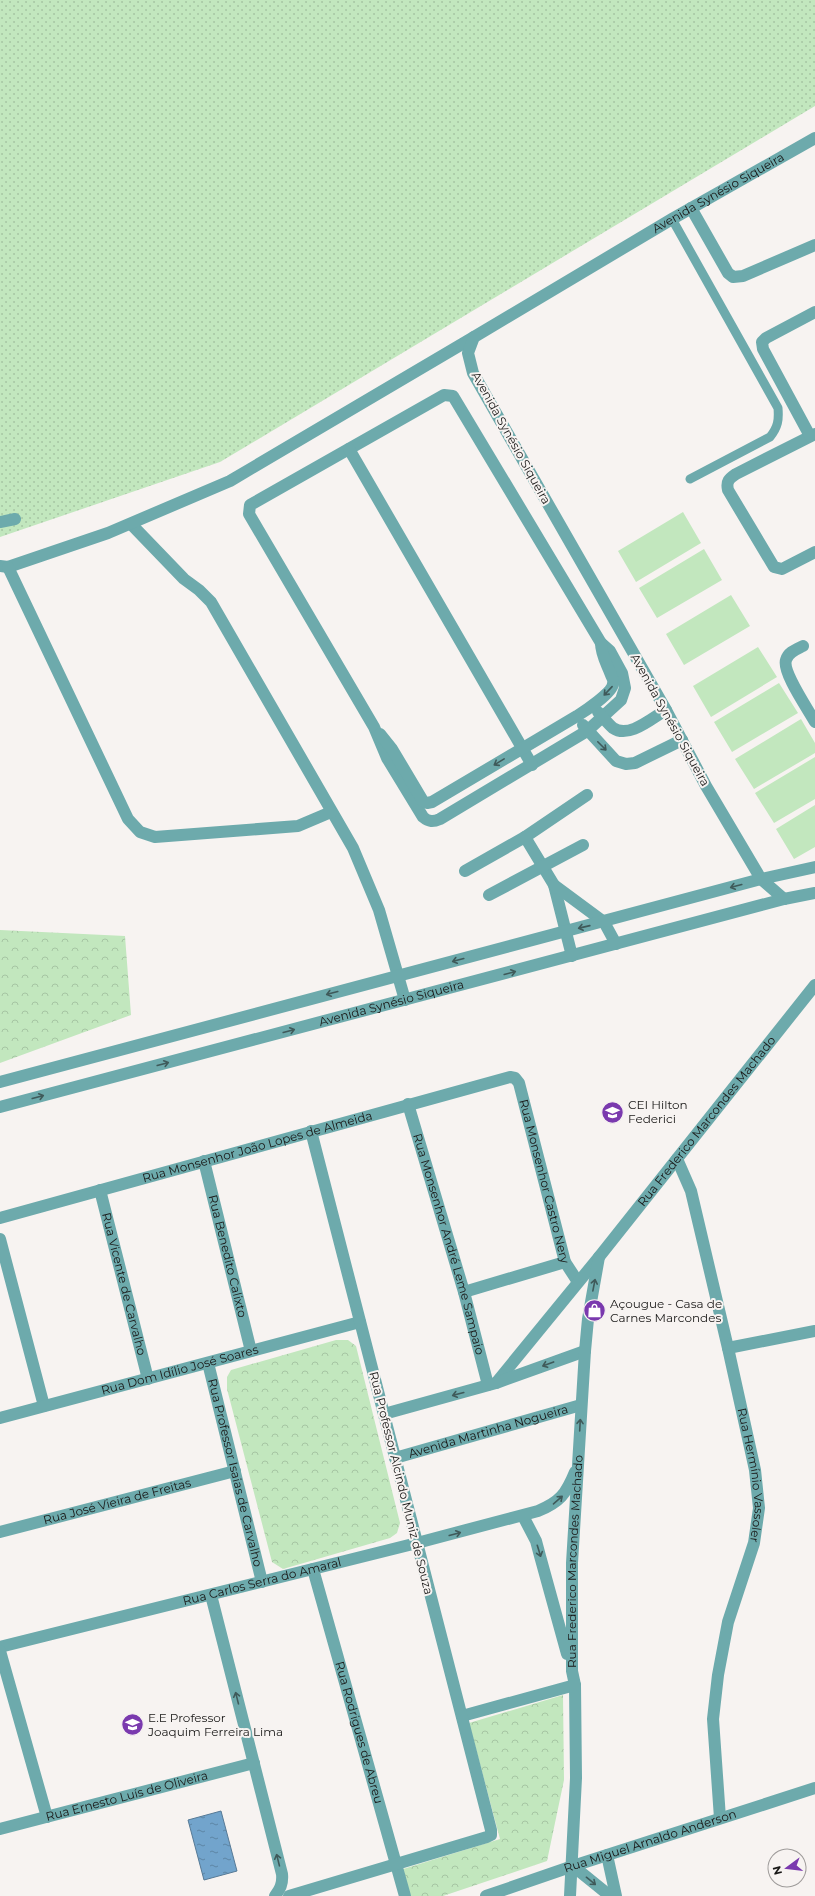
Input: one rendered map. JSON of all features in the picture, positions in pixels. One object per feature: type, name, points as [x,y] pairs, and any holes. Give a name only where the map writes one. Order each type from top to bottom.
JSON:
[{"type":"street","name":"Avenida Synésio Siqueira","points":[[784,899],[761,879],[706,786],[666,710],[473,373],[468,353],[474,336],[672,219],[815,138]]},
{"type":"street","points":[[691,208],[728,273],[733,277],[743,276],[815,245]]},
{"type":"street","points":[[815,312],[766,338],[762,342],[763,349],[813,435],[736,474],[729,479],[727,486],[774,567],[782,569],[815,552]]},
{"type":"street","points":[[331,812],[298,826],[155,837],[140,832],[128,820],[4,566],[108,533],[230,481],[474,336]]},
{"type":"street","points":[[374,727],[387,758],[423,817],[428,821],[435,821],[532,765],[587,731],[621,700],[625,688],[622,673],[610,651],[600,643],[453,396],[444,394],[250,505],[249,509],[250,514],[374,727],[392,749],[423,802],[427,803],[593,706],[612,688],[613,684],[612,677],[602,655],[600,643]]},
{"type":"street","points":[[349,449],[532,765]]},
{"type":"street","points":[[0,522],[15,519]]},
{"type":"street","points":[[131,524],[180,574],[211,602],[353,848],[379,910],[405,1000]]},
{"type":"street","points":[[803,646],[790,654],[786,660],[786,665],[792,681],[815,722]]},
{"type":"street","points":[[593,706],[614,728],[621,731],[628,731],[666,710]]},
{"type":"street","points":[[576,716],[587,731],[616,761],[626,764],[635,763],[682,740]]},
{"type":"street","points":[[465,871],[525,837],[588,795]]},
{"type":"street","points":[[525,837],[554,885],[572,956]]},
{"type":"street","points":[[489,895],[583,844]]},
{"type":"street","points":[[0,1082],[761,879],[815,867]]},
{"type":"street","points":[[554,885],[604,922],[616,944]]},
{"type":"street","name":"Avenida Synésio Siqueira","points":[[0,1107],[784,899],[815,893]]},
{"type":"street","name":"Rua Frederico Marcondes Machado","points":[[492,1384],[540,1329],[599,1257],[815,986]]},
{"type":"street","name":"Rua Monsenhor João Lopes de Almeida","points":[[0,1218],[408,1104],[510,1077],[515,1078]]},
{"type":"street","name":"Rua Monsenhor Castro Nery","points":[[515,1078],[519,1083],[565,1262],[578,1282]]},
{"type":"street","name":"Rua Monsenhor André Leme Sampaio","points":[[408,1104],[492,1384]]},
{"type":"street","name":"Rua Professor Alcindo Muniz de Souza","points":[[311,1131],[491,1830],[491,1835],[395,1864]]},
{"type":"street","name":"Rua Hermínio Vassoler","points":[[677,1160],[691,1191],[728,1348],[755,1470],[759,1508],[754,1543],[728,1622],[718,1675],[713,1719],[720,1818]]},
{"type":"street","name":"Rua Benedito Calixto","points":[[204,1161],[251,1351]]},
{"type":"street","name":"Rua Vicente de Carvalho","points":[[100,1190],[148,1379]]},
{"type":"street","points":[[0,1239],[44,1406]]},
{"type":"street","name":"Rua Frederico Marcondes Machado","points":[[570,1896],[573,1866],[576,1778],[575,1685],[572,1671],[572,1563],[585,1351],[588,1320],[599,1257]]},
{"type":"street","points":[[464,1292],[565,1262]]},
{"type":"street","name":"Rua Dom Idílio José Soares","points":[[0,1418],[360,1322]]},
{"type":"street","points":[[728,1348],[815,1331]]},
{"type":"street","points":[[384,1414],[492,1384],[585,1351]]},
{"type":"street","name":"Rua Professor Isaias de Carvalho","points":[[208,1363],[262,1582]]},
{"type":"street","name":"Avenida Martinha Nogueira","points":[[395,1458],[581,1405]]},
{"type":"street","name":"Rua Carlos Serra do Amaral","points":[[0,1647],[523,1516],[550,1506],[561,1498],[569,1486],[578,1464]]},
{"type":"street","name":"Rua José Vieira de Freitas","points":[[0,1532],[235,1471]]},
{"type":"street","points":[[523,1516],[536,1542],[572,1671]]},
{"type":"street","name":"Rua Rodrigues de Abreu","points":[[313,1569],[405,1896]]},
{"type":"street","points":[[211,1594],[282,1874],[280,1888],[275,1896]]},
{"type":"street","points":[[0,1651],[47,1817]]},
{"type":"street","points":[[462,1716],[575,1685]]},
{"type":"street","name":"Rua Ernesto Luís de Oliveira","points":[[0,1829],[254,1763]]},
{"type":"street","name":"Rua Miguel Arnaldo Anderson","points":[[486,1896],[573,1866],[815,1788]]},
{"type":"street","points":[[607,1855],[616,1896]]},
{"type":"street","points":[[289,1896],[395,1864]]},
{"type":"street","points":[[573,1866],[610,1896]]},
{"type":"lane","points":[[672,219],[778,408],[779,418],[777,428],[770,437],[690,479]]},
{"type":"green space","points":[[0,0],[815,0],[815,106],[220,462],[0,537]]},
{"type":"green space","points":[[683,512],[701,543],[636,582],[618,551]]},
{"type":"green space","points":[[704,549],[722,580],[657,618],[639,588]]},
{"type":"green space","points":[[731,595],[750,626],[684,665],[666,634]]},
{"type":"green space","points":[[758,647],[777,677],[711,717],[693,686]]},
{"type":"green space","points":[[779,683],[798,713],[732,752],[714,722]]},
{"type":"green space","points":[[801,719],[815,743],[815,753],[754,789],[735,759]]},
{"type":"green space","points":[[815,757],[815,799],[774,823],[755,793]]},
{"type":"green space","points":[[815,805],[815,847],[794,859],[776,829]]},
{"type":"green space","points":[[0,930],[125,936],[131,1015],[0,1063]]},
{"type":"green space","points":[[336,1340],[348,1340],[356,1346],[400,1523],[397,1533],[390,1538],[283,1569],[272,1562],[227,1389],[227,1377],[231,1370]]},
{"type":"green space","points":[[563,1695],[564,1780],[547,1861],[443,1896],[411,1896],[400,1870],[500,1839],[469,1723]]},
{"type":"water","points":[[221,1811],[237,1871],[204,1880],[188,1820]]},
{"type":"place","name":"CEI Hilton Federici","points":[[612,1112]]},
{"type":"place","name":"Açougue - Casa de Carnes Marcondes","points":[[595,1311]]},
{"type":"place","name":"E.E Professor Joaquim Ferreira Lima","points":[[133,1725]]}]
